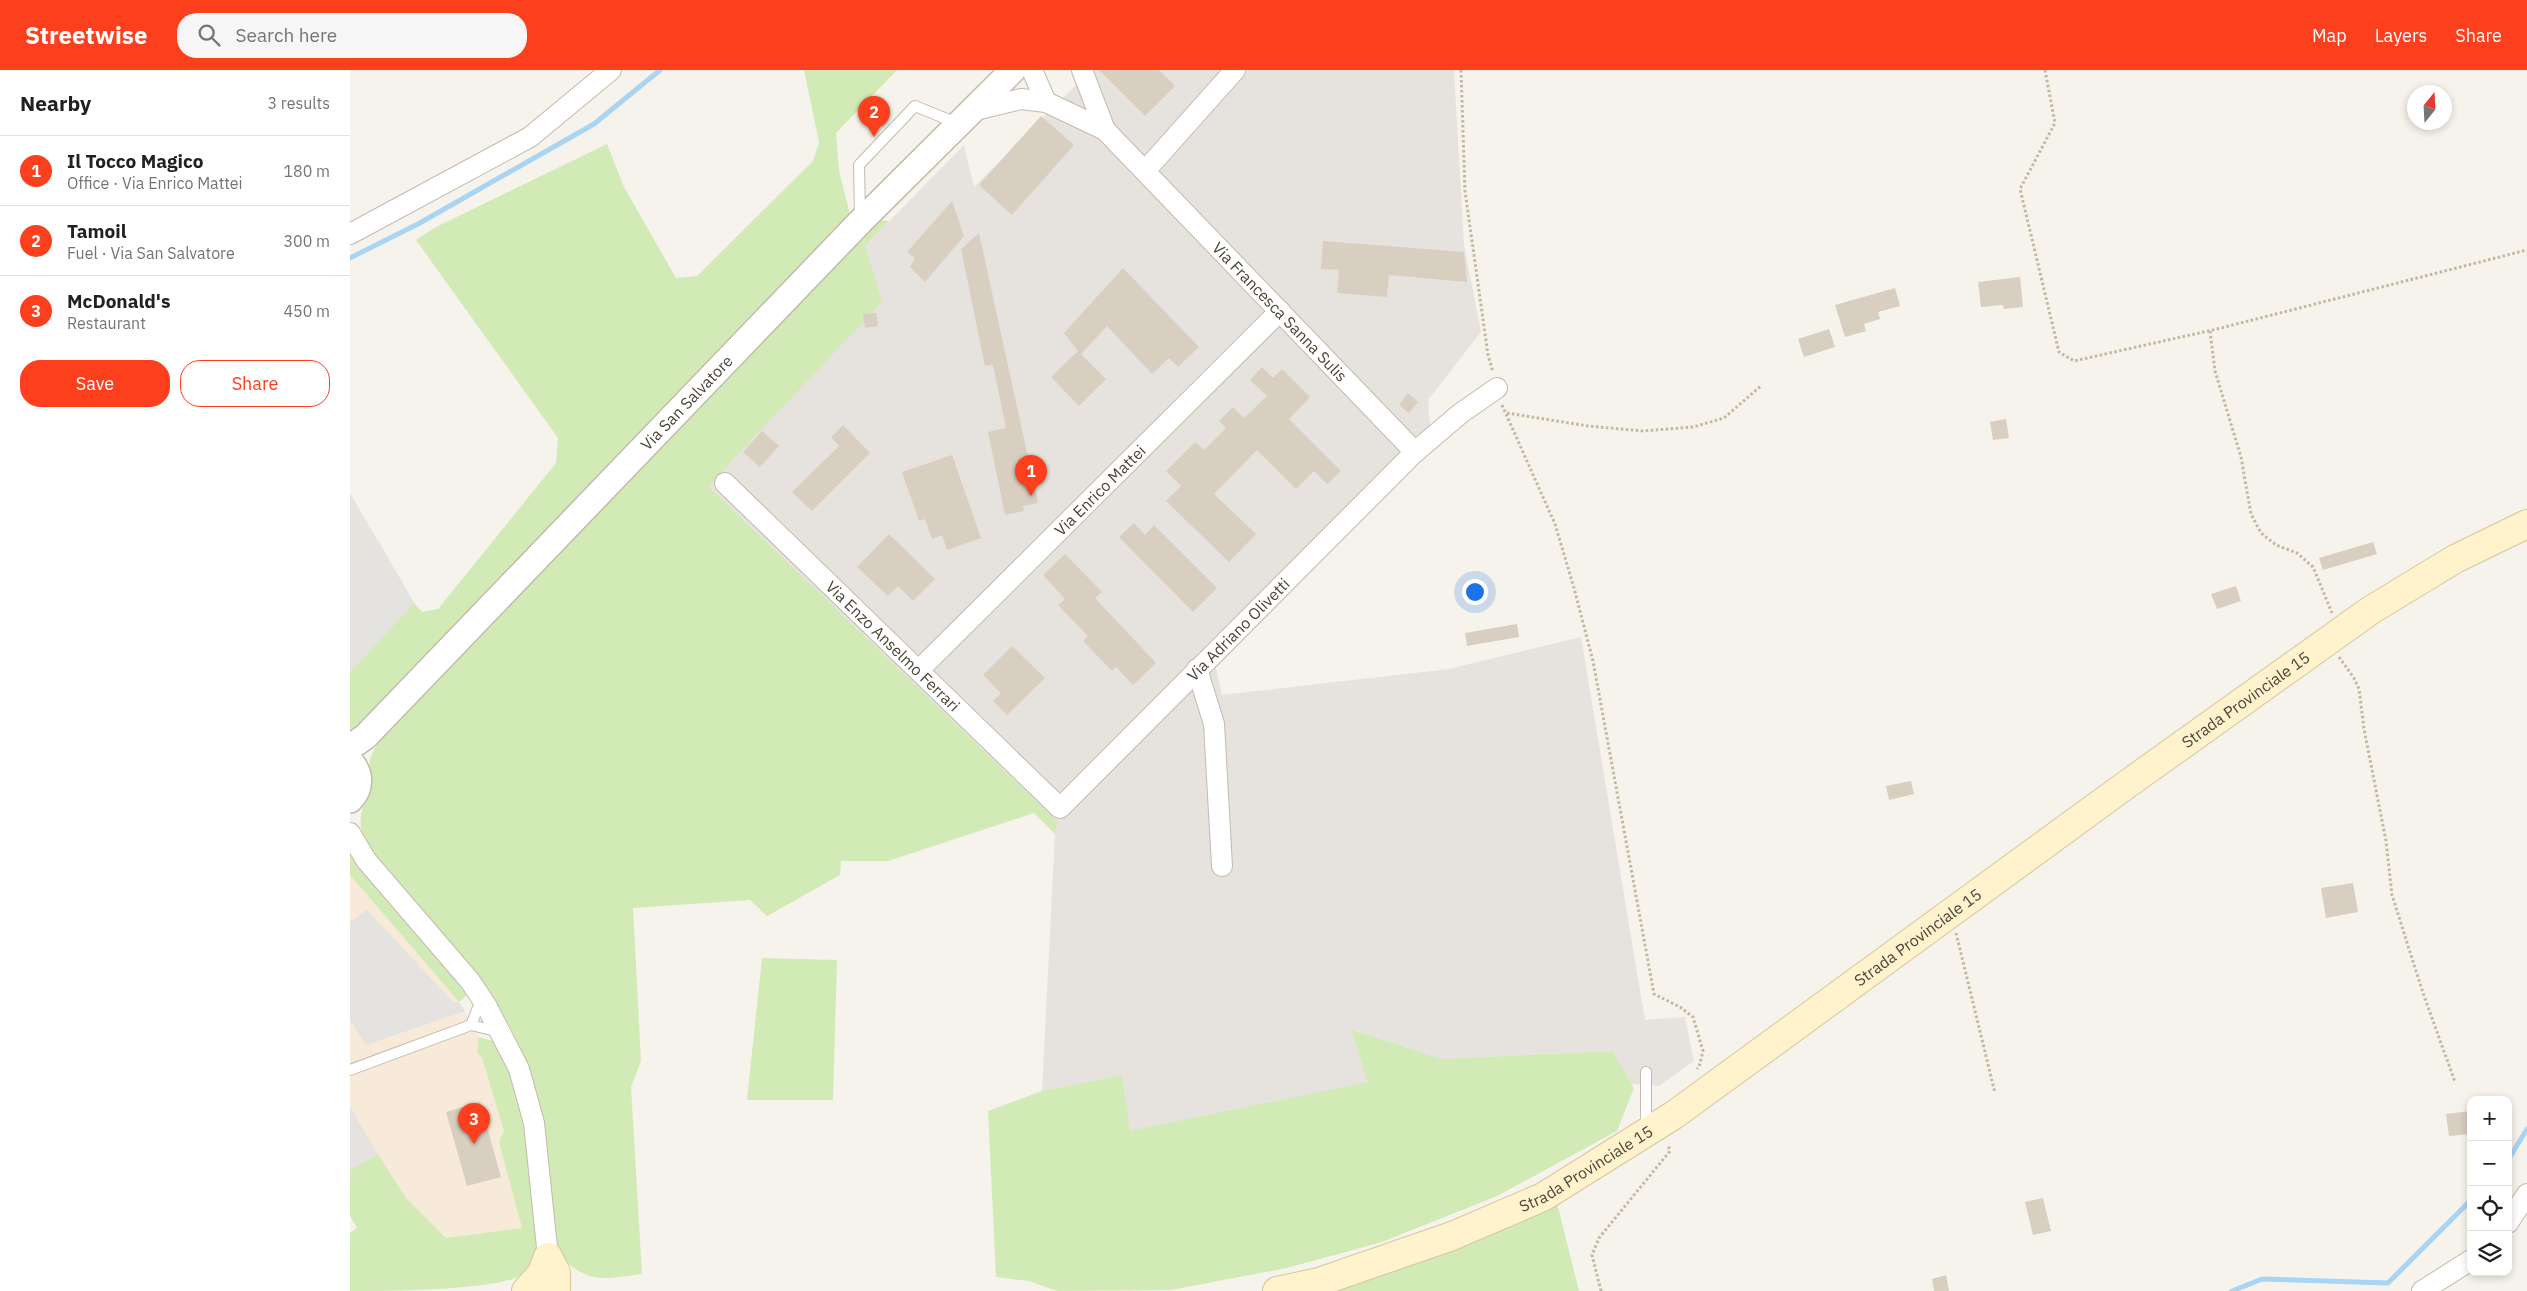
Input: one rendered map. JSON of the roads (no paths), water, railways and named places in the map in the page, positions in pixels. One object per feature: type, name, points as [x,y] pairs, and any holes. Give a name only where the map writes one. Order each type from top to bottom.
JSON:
[{"type":"main road","name":"Strada Provinciale 15","points":[[1277,1291],[1318,1282],[1452,1236],[1543,1197],[1654,1128],[2333,636],[2413,583],[2455,559],[2527,524]]},
{"type":"street","points":[[350,234],[530,138],[612,70]]},
{"type":"street","name":"Via San Salvatore","points":[[350,800],[357,791],[359,783],[354,766],[357,742],[860,222],[968,117],[1012,70]]},
{"type":"street","points":[[1032,70],[1046,102]]},
{"type":"street","points":[[1145,171],[1235,70]]},
{"type":"street","name":"Via Francesca Sanna Sulis","points":[[1080,72],[1105,130]]},
{"type":"street","name":"Via Francesca Sanna Sulis","points":[[968,117],[1022,99],[1046,102],[1105,130],[1415,452]]},
{"type":"street","name":"Via Enrico Mattei","points":[[919,670],[1280,311]]},
{"type":"street","name":"Via Adriano Olivetti","points":[[1060,808],[1415,452],[1461,413],[1497,388]]},
{"type":"street","name":"Via Enzo Anselmo Ferrari","points":[[725,483],[1060,808]]},
{"type":"street","points":[[1197,670],[1214,724],[1222,866]]},
{"type":"street","points":[[350,833],[366,860],[470,981],[501,1032],[519,1069],[534,1123],[544,1281]]},
{"type":"street","points":[[2512,1216],[2527,1194]]},
{"type":"street","points":[[2422,1291],[2467,1263]]},
{"type":"lane","points":[[860,222],[859,165],[915,106],[968,117]]},
{"type":"lane","points":[[471,1025],[482,998]]},
{"type":"lane","points":[[350,1070],[471,1025],[501,1032]]},
{"type":"lane","points":[[1646,1072],[1654,1128]]},
{"type":"waterway","points":[[350,258],[418,224],[594,124],[660,70]]},
{"type":"waterway","points":[[2512,1153],[2527,1129]]},
{"type":"waterway","points":[[2232,1291],[2262,1279],[2388,1283],[2467,1204]]},
{"type":"place","name":"Tamoil","points":[[874,137]]},
{"type":"place","name":"Il Tocco Magico","points":[[1031,496]]},
{"type":"place","name":"McDonald's","points":[[474,1144]]}]
